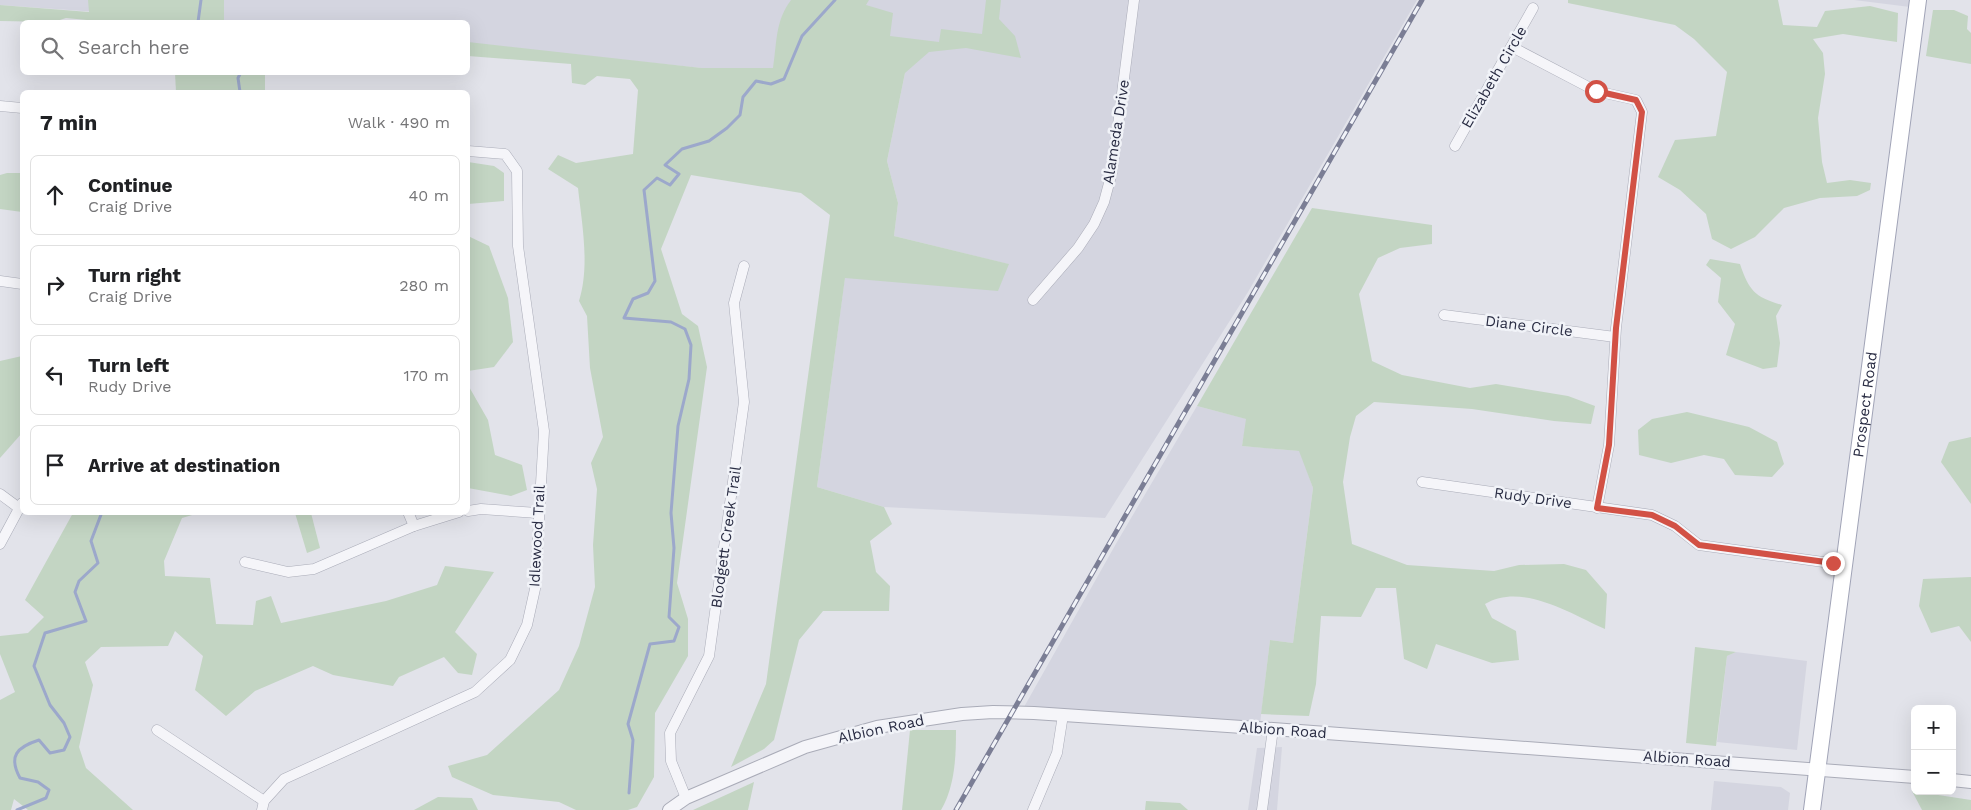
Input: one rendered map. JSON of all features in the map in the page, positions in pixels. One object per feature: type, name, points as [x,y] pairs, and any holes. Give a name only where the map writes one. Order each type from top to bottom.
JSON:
[{"type":"main road","name":"Prospect Road","points":[[1812,810],[1918,0]]},
{"type":"street","name":"Alameda Drive","points":[[1033,300],[1078,248],[1094,224],[1104,202],[1112,172],[1134,0]]},
{"type":"street","name":"Elizabeth Circle","points":[[1454,146],[1533,8]]},
{"type":"street","points":[[1512,47],[1596,91],[1636,100],[1642,112],[1615,337],[1609,445],[1597,508]]},
{"type":"street","points":[[0,106],[20,108]]},
{"type":"street","name":"Idlewood Trail","points":[[263,806],[284,780],[475,692],[510,660],[527,625],[535,589],[544,431],[518,246],[517,171],[506,154],[470,151]]},
{"type":"street","name":"Blodgett Creek Trail","points":[[686,798],[672,761],[670,734],[709,656],[744,402],[734,304],[744,266]]},
{"type":"street","points":[[0,281],[20,284]]},
{"type":"street","name":"Diane Circle","points":[[1444,315],[1615,337]]},
{"type":"street","name":"Rudy Drive","points":[[1422,482],[1652,515],[1675,526],[1699,545],[1845,565]]},
{"type":"street","points":[[0,494],[20,505]]},
{"type":"street","points":[[0,544],[20,508]]},
{"type":"street","points":[[470,511],[481,509],[538,513]]},
{"type":"street","points":[[409,515],[414,526]]},
{"type":"street","points":[[245,562],[288,572],[314,569],[414,526],[449,515]]},
{"type":"street","name":"Albion Road","points":[[669,810],[686,798],[805,747],[877,727],[962,714],[1012,712],[1818,768],[1911,777]]},
{"type":"street","points":[[1033,810],[1057,753],[1063,715]]},
{"type":"street","points":[[1262,810],[1273,729]]},
{"type":"street","points":[[157,730],[263,806]]},
{"type":"street","points":[[1956,780],[1971,782]]},
{"type":"shaded area","points":[[0,0],[1417,0],[1248,292],[1105,518],[884,507],[817,487],[845,277],[998,290],[1008,264],[894,236],[898,203],[887,161],[905,73],[702,68],[470,44],[470,20],[210,20],[0,5]]},
{"type":"shaded area","points":[[1854,0],[1911,0],[1910,7]]},
{"type":"shaded area","points":[[1197,406],[1247,419],[1242,446],[1300,451],[1313,488],[1293,643],[1270,640],[1260,724],[1024,707],[1117,542]]},
{"type":"shaded area","points":[[1736,652],[1807,661],[1797,750],[1717,742],[1727,656]]},
{"type":"shaded area","points":[[1282,747],[1277,810],[1248,810],[1257,748]]},
{"type":"shaded area","points":[[1714,781],[1781,787],[1790,793],[1788,810],[1711,810]]},
{"type":"green space","points":[[88,0],[224,0],[224,20],[87,20],[66,18],[60,20],[0,21],[0,5],[89,12]]},
{"type":"green space","points":[[791,0],[869,0],[866,5],[893,13],[890,36],[939,42],[941,29],[982,34],[986,0],[1001,0],[999,19],[1015,36],[1021,58],[966,48],[929,52],[905,73],[887,161],[898,203],[894,236],[1009,264],[998,291],[845,278],[817,487],[884,507],[892,524],[870,541],[876,572],[890,586],[889,611],[823,611],[799,640],[774,740],[764,749],[731,767],[766,684],[830,215],[801,193],[691,175],[661,249],[682,314],[698,326],[707,367],[677,583],[688,619],[688,656],[655,713],[654,777],[637,807],[628,810],[576,810],[559,802],[493,795],[452,777],[448,766],[487,755],[559,690],[579,646],[595,587],[593,545],[597,489],[591,463],[603,437],[590,368],[587,316],[579,301],[585,259],[578,188],[548,169],[558,155],[576,163],[633,154],[638,90],[630,79],[597,76],[585,85],[572,83],[571,64],[470,56],[470,42],[702,68],[773,68],[779,24]]},
{"type":"green space","points":[[1568,0],[1778,0],[1783,25],[1817,27],[1825,11],[1870,6],[1898,13],[1897,42],[1843,34],[1813,39],[1823,53],[1825,74],[1818,118],[1822,162],[1827,183],[1850,180],[1871,183],[1870,190],[1857,196],[1820,198],[1784,208],[1755,237],[1731,249],[1712,239],[1706,214],[1680,190],[1658,177],[1675,140],[1716,136],[1727,72],[1694,39],[1675,25],[1568,3]]},
{"type":"green space","points":[[1933,10],[1954,10],[1968,16],[1967,29],[1971,33],[1971,64],[1926,56]]},
{"type":"green space","points":[[175,75],[265,75],[265,90],[176,90]]},
{"type":"green space","points":[[470,162],[494,166],[504,173],[504,201],[470,204]]},
{"type":"green space","points":[[20,173],[20,212],[0,209],[0,175]]},
{"type":"green space","points":[[1312,208],[1432,225],[1432,244],[1400,248],[1378,258],[1359,294],[1372,361],[1402,375],[1470,388],[1496,384],[1568,396],[1595,406],[1591,424],[1554,421],[1472,409],[1374,402],[1356,416],[1350,437],[1343,482],[1352,544],[1407,565],[1494,571],[1519,565],[1564,564],[1586,570],[1607,594],[1605,629],[1562,609],[1530,598],[1499,598],[1485,604],[1492,618],[1516,631],[1519,660],[1492,663],[1436,644],[1427,669],[1404,659],[1396,588],[1376,588],[1361,617],[1321,616],[1316,684],[1309,716],[1261,714],[1270,640],[1293,643],[1313,488],[1299,451],[1242,446],[1246,419],[1197,406]]},
{"type":"green space","points":[[470,237],[489,246],[508,298],[513,342],[494,367],[470,371]]},
{"type":"green space","points":[[1710,259],[1740,264],[1754,292],[1765,299],[1782,305],[1776,316],[1780,343],[1777,367],[1763,369],[1726,355],[1735,324],[1718,302],[1721,278],[1706,265]]},
{"type":"green space","points":[[20,356],[20,435],[0,458],[0,361]]},
{"type":"green space","points":[[470,388],[488,420],[495,455],[522,465],[527,490],[511,496],[470,488]]},
{"type":"green space","points":[[1687,412],[1749,427],[1777,442],[1784,464],[1772,477],[1735,475],[1724,459],[1704,455],[1671,463],[1639,455],[1638,430],[1652,419]]},
{"type":"green space","points":[[1971,437],[1971,504],[1941,462],[1949,442]]},
{"type":"green space","points":[[72,515],[192,515],[182,518],[164,561],[165,576],[210,578],[216,624],[253,625],[256,601],[271,596],[281,623],[386,601],[437,585],[445,566],[494,572],[455,632],[477,654],[472,675],[458,673],[444,657],[399,677],[393,686],[333,675],[313,666],[255,691],[226,716],[195,690],[203,656],[175,631],[168,646],[101,647],[85,662],[93,685],[79,747],[86,768],[133,810],[28,810],[14,799],[11,810],[0,810],[0,700],[15,692],[0,654],[0,636],[28,633],[44,617],[25,600]]},
{"type":"green space","points":[[296,515],[312,515],[320,548],[307,553]]},
{"type":"green space","points":[[1971,577],[1971,642],[1959,626],[1931,633],[1919,606],[1923,579]]},
{"type":"green space","points":[[1695,647],[1736,652],[1727,656],[1716,746],[1686,743]]},
{"type":"green space","points":[[910,730],[956,730],[952,781],[941,810],[902,810]]},
{"type":"green space","points":[[754,782],[748,810],[693,810]]},
{"type":"green space","points":[[1914,795],[1938,795],[1971,800],[1971,810],[1922,810]]},
{"type":"green space","points":[[438,797],[472,798],[478,810],[414,810]]},
{"type":"green space","points":[[1146,801],[1180,803],[1188,810],[1145,810]]},
{"type":"waterway","points":[[198,20],[201,0]]},
{"type":"waterway","points":[[629,793],[633,740],[628,724],[650,644],[674,641],[679,627],[669,617],[674,548],[671,513],[678,426],[689,379],[691,345],[685,329],[671,322],[624,318],[633,299],[648,293],[655,281],[644,190],[657,178],[670,185],[679,174],[665,165],[682,149],[709,141],[727,128],[740,115],[743,97],[756,81],[771,84],[784,79],[802,36],[835,0]]},
{"type":"waterway","points":[[240,75],[238,78],[240,90]]},
{"type":"waterway","points":[[17,810],[46,798],[49,790],[38,782],[20,778],[15,764],[17,753],[25,746],[39,740],[50,753],[64,750],[70,737],[64,723],[50,705],[34,666],[45,633],[86,621],[75,592],[79,581],[98,563],[91,541],[101,515]]},
{"type":"railway","points":[[956,810],[1422,0]]},
{"type":"route","points":[[1596,91],[1636,100],[1642,112],[1616,328],[1609,445],[1597,508],[1652,515],[1675,526],[1699,545],[1833,563]]}]
